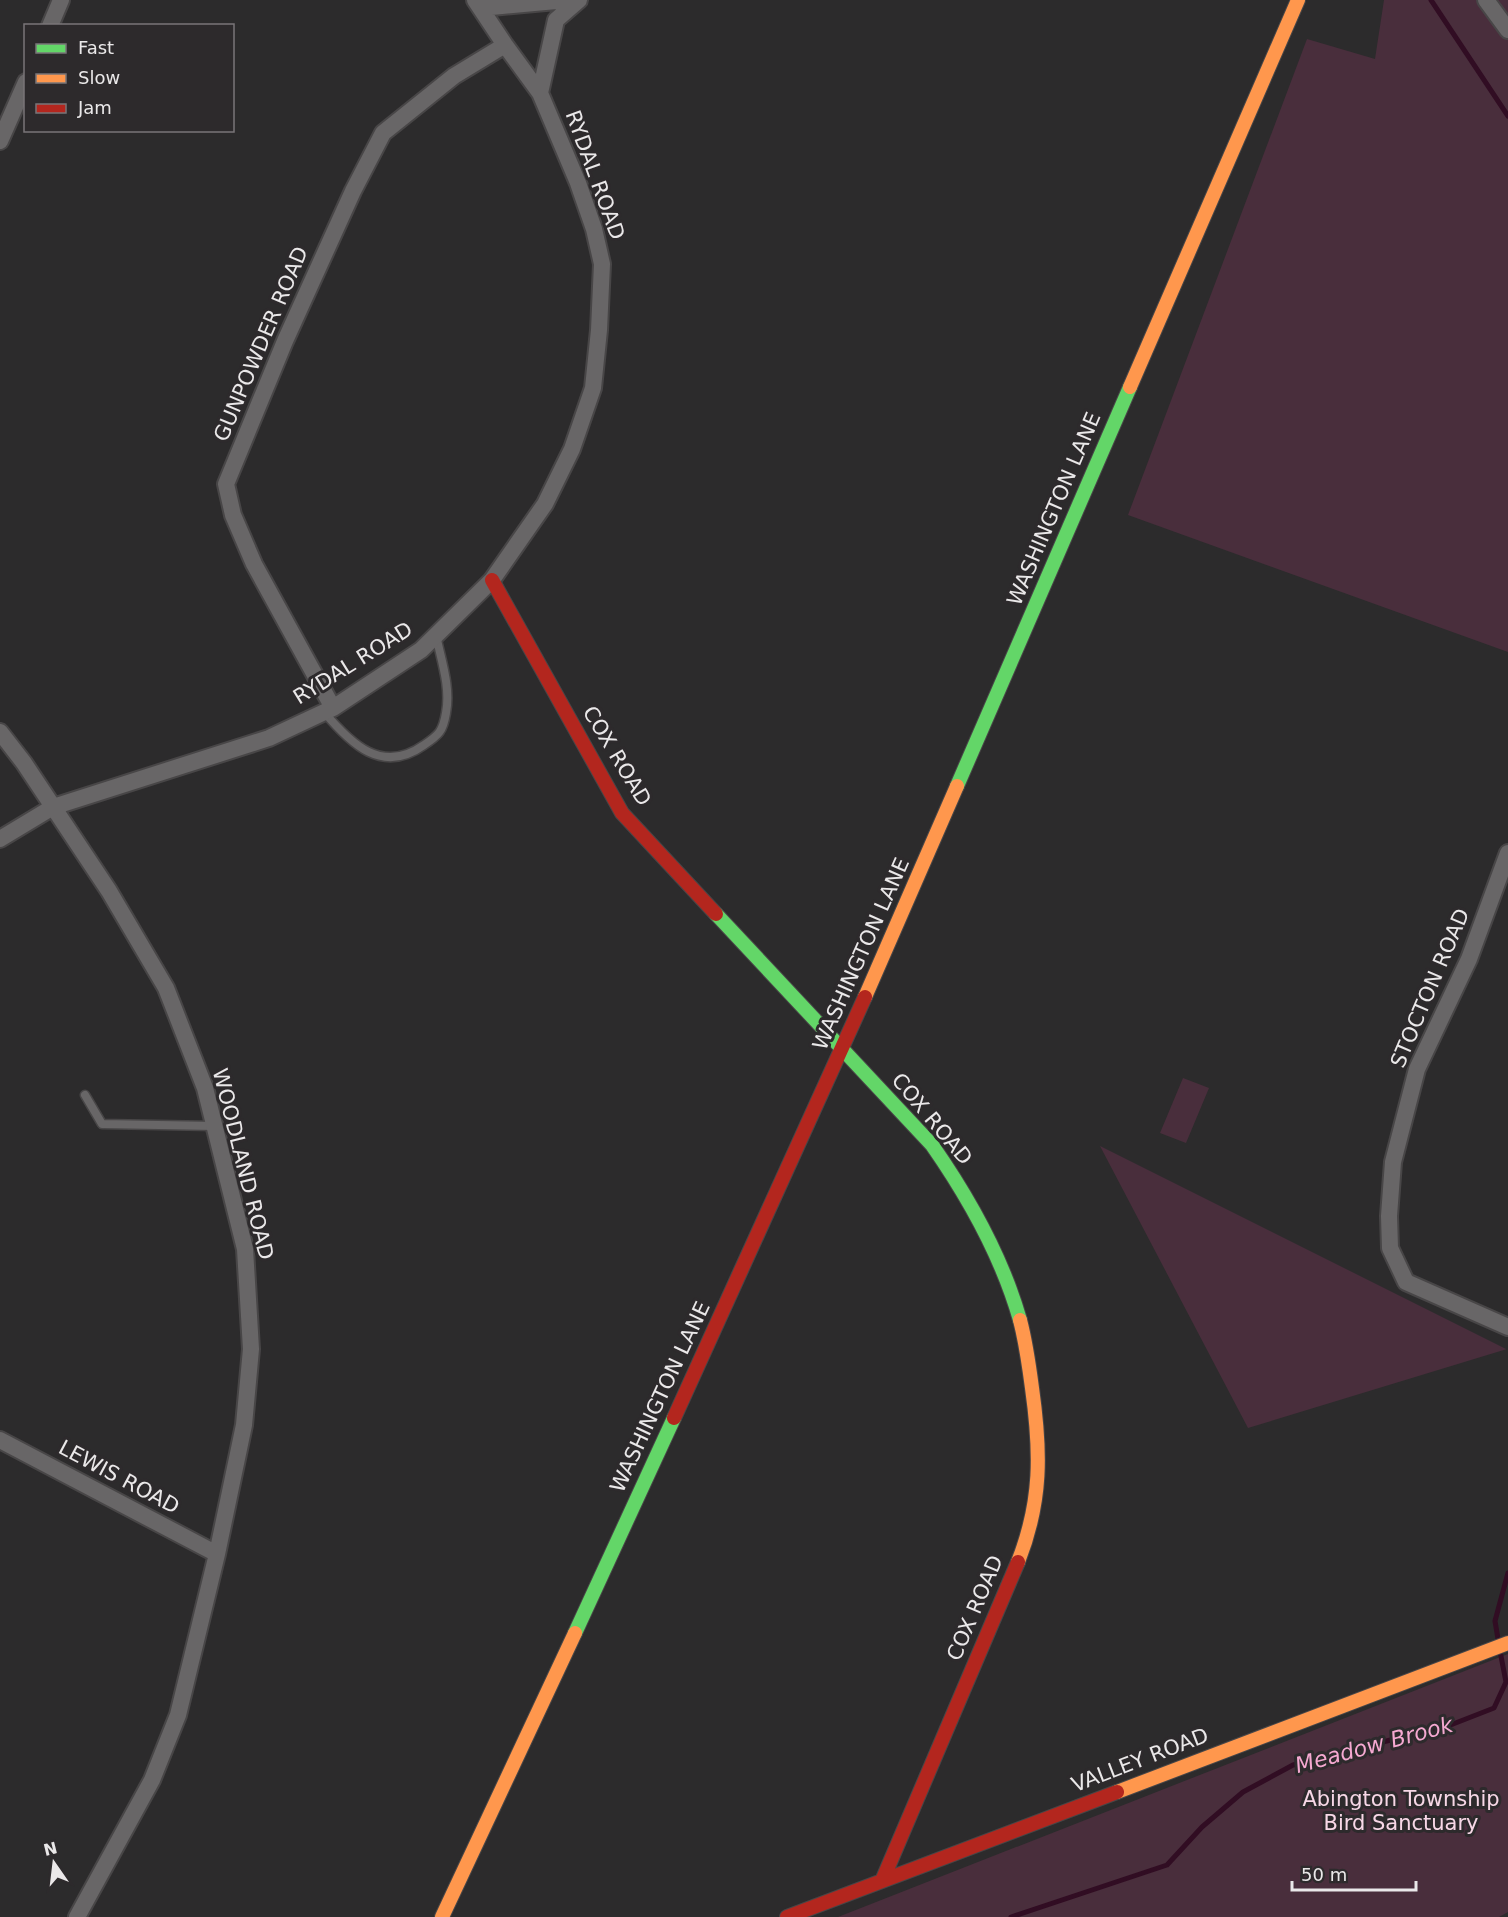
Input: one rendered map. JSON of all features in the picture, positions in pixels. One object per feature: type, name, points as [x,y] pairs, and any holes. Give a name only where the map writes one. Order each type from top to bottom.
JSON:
[{"type":"street","points":[[51,24],[61,0]]},
{"type":"street","points":[[478,4],[567,0]]},
{"type":"street","name":"RYDAL ROAD","points":[[0,838],[53,807],[269,738],[328,710],[421,650],[436,636],[492,580],[545,504],[572,449],[593,388],[599,330],[602,264],[594,229],[578,183],[540,93],[556,20],[579,0]]},
{"type":"street","name":"WASHINGTON LANE","points":[[442,1917],[842,1050],[1298,0]]},
{"type":"street","points":[[1486,0],[1508,30]]},
{"type":"street","points":[[478,4],[540,93]]},
{"type":"street","name":"GUNPOWDER ROAD","points":[[328,710],[254,564],[233,515],[225,484],[302,303],[353,191],[383,133],[454,76],[505,45]]},
{"type":"street","points":[[0,141],[24,87]]},
{"type":"street","name":"COX ROAD","points":[[492,580],[622,813],[932,1145],[959,1184],[982,1226],[1015,1303],[1026,1343],[1037,1425],[1039,1468],[1034,1511],[1019,1559],[882,1881]]},
{"type":"street","name":"WOODLAND ROAD","points":[[0,732],[109,891],[166,988],[205,1088],[215,1126],[244,1250],[251,1349],[244,1425],[217,1554],[176,1721],[152,1780],[77,1917]]},
{"type":"street","name":"STOCTON ROAD","points":[[1508,853],[1469,959],[1417,1069],[1393,1162],[1389,1216],[1390,1248],[1406,1282],[1508,1327]]},
{"type":"street","name":"LEWIS ROAD","points":[[0,1440],[217,1554]]},
{"type":"street","name":"VALLEY ROAD","points":[[788,1917],[1508,1643]]},
{"type":"lane","points":[[328,710],[345,736],[363,750],[382,757],[397,758],[417,750],[439,735],[446,712],[447,686],[436,636]]},
{"type":"lane","points":[[85,1095],[102,1124],[215,1126]]},
{"type":"green space","points":[[1384,0],[1508,0],[1508,652],[1128,515],[1307,39],[1375,59]]},
{"type":"green space","points":[[1183,1078],[1209,1088],[1186,1143],[1160,1133]]},
{"type":"green space","points":[[1100,1146],[1506,1349],[1507,1349],[1248,1428]]},
{"type":"green space","name":"Abington Township Bird Sanctuary","points":[[1508,1654],[1508,1912],[1499,1917],[838,1917]]},
{"type":"waterway","points":[[1431,0],[1508,116]]},
{"type":"waterway","name":"Meadow Brook","points":[[1498,1639],[1495,1621],[1508,1573]]},
{"type":"waterway","name":"Meadow Brook","points":[[1011,1917],[1167,1865],[1202,1827],[1243,1792],[1293,1765],[1453,1724],[1494,1708],[1506,1682],[1500,1651]]},
{"type":"traffic: fast","points":[[957,786],[1130,387]]},
{"type":"traffic: fast","points":[[716,914],[932,1145],[959,1186],[983,1229],[1004,1274],[1020,1320]]},
{"type":"traffic: fast","points":[[575,1633],[674,1418]]},
{"type":"traffic: slow","points":[[1130,387],[1298,0]]},
{"type":"traffic: slow","points":[[865,997],[957,786]]},
{"type":"traffic: slow","points":[[1018,1562],[1032,1518],[1038,1455],[1031,1379],[1020,1320]]},
{"type":"traffic: slow","points":[[442,1917],[575,1633]]},
{"type":"traffic: slow","points":[[1117,1792],[1508,1643]]},
{"type":"traffic: jam","points":[[492,580],[622,813],[716,914]]},
{"type":"traffic: jam","points":[[674,1418],[865,997]]},
{"type":"traffic: jam","points":[[882,1881],[1018,1562]]},
{"type":"traffic: jam","points":[[787,1917],[1117,1792]]}]
